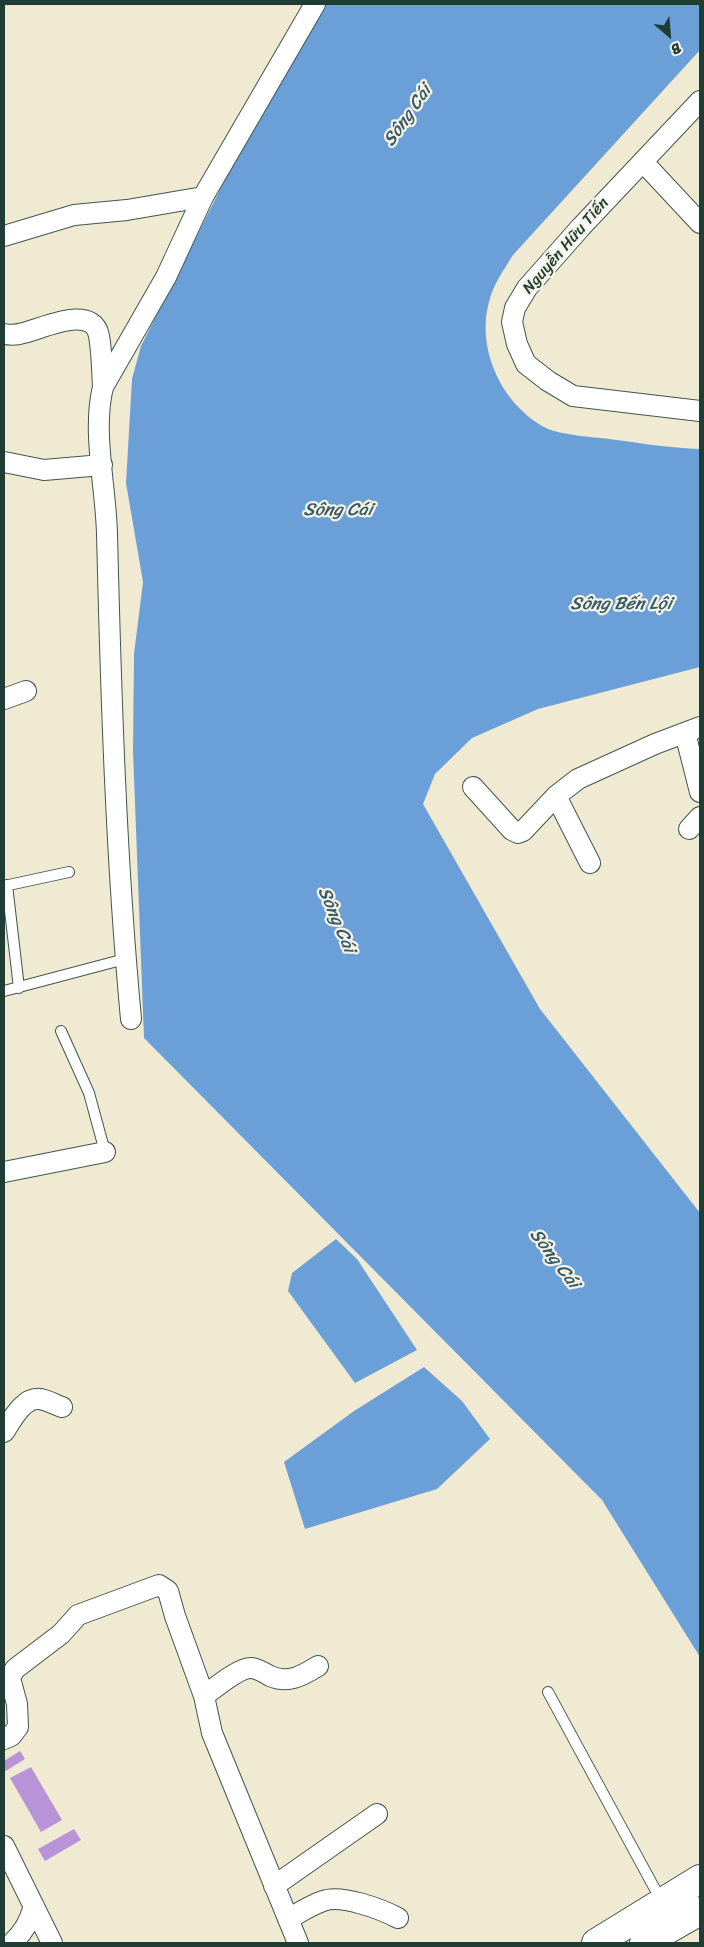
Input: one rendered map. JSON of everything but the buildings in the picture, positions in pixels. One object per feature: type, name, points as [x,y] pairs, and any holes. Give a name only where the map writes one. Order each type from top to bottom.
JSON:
[{"type":"main road","points":[[596,1943],[700,1879]]},
{"type":"main road","points":[[644,1943],[700,1911]]},
{"type":"street","points":[[131,1018],[125,959],[111,681],[106,518],[99,403],[103,387],[166,277],[204,197],[315,4]]},
{"type":"street","name":"Nguyễn Hữu Tiến","points":[[700,101],[580,227],[526,288],[515,308],[512,322],[517,344],[526,364],[548,381],[573,396],[700,411]]},
{"type":"street","points":[[643,162],[700,223]]},
{"type":"street","points":[[4,236],[74,215],[127,210],[204,197]]},
{"type":"street","points":[[4,334],[22,334],[74,318],[89,322],[96,327],[99,335],[103,387]]},
{"type":"street","points":[[4,462],[44,470],[102,465]]},
{"type":"street","points":[[4,699],[26,691]]},
{"type":"street","points":[[473,787],[512,830],[518,833],[523,831],[556,796],[578,779],[655,744],[693,730],[700,792]]},
{"type":"street","points":[[556,796],[590,863]]},
{"type":"street","points":[[4,1172],[104,1152]]},
{"type":"street","points":[[4,1432],[18,1411],[31,1400],[40,1399],[62,1407]]},
{"type":"street","points":[[4,1739],[11,1736],[18,1727],[17,1704],[10,1678],[14,1669],[60,1634],[78,1615],[159,1585],[168,1591],[204,1696],[212,1733],[298,1943]]},
{"type":"street","points":[[204,1696],[240,1671],[251,1668],[288,1680],[301,1676],[318,1666]]},
{"type":"street","points":[[274,1886],[377,1814]]},
{"type":"street","points":[[4,1846],[52,1943]]},
{"type":"street","points":[[288,1919],[324,1900],[332,1899],[362,1904],[398,1918]]},
{"type":"street","points":[[12,1943],[22,1934],[28,1924],[34,1906]]},
{"type":"lane","points":[[19,988],[5,885],[69,872]]},
{"type":"lane","points":[[4,991],[125,959]]},
{"type":"lane","points":[[61,1031],[89,1093],[104,1152]]},
{"type":"lane","points":[[548,1692],[663,1903]]},
{"type":"water","name":"Sông Cái","points":[[325,4],[700,4],[700,50],[513,255],[493,289],[486,320],[486,338],[496,374],[505,390],[530,418],[546,428],[577,435],[700,449],[700,667],[538,709],[472,738],[435,774],[423,804],[540,1009],[700,1213],[700,1657],[602,1500],[144,1038],[133,751],[134,654],[143,582],[126,483],[132,379],[141,346],[274,83]]},
{"type":"water","points":[[336,1239],[357,1259],[417,1350],[355,1383],[288,1291],[292,1273]]},
{"type":"water","points":[[424,1367],[462,1401],[490,1439],[437,1489],[305,1529],[284,1462],[354,1411]]},
{"type":"water label","name":"Sông Bến Lội","points":[[621,604]]}]
